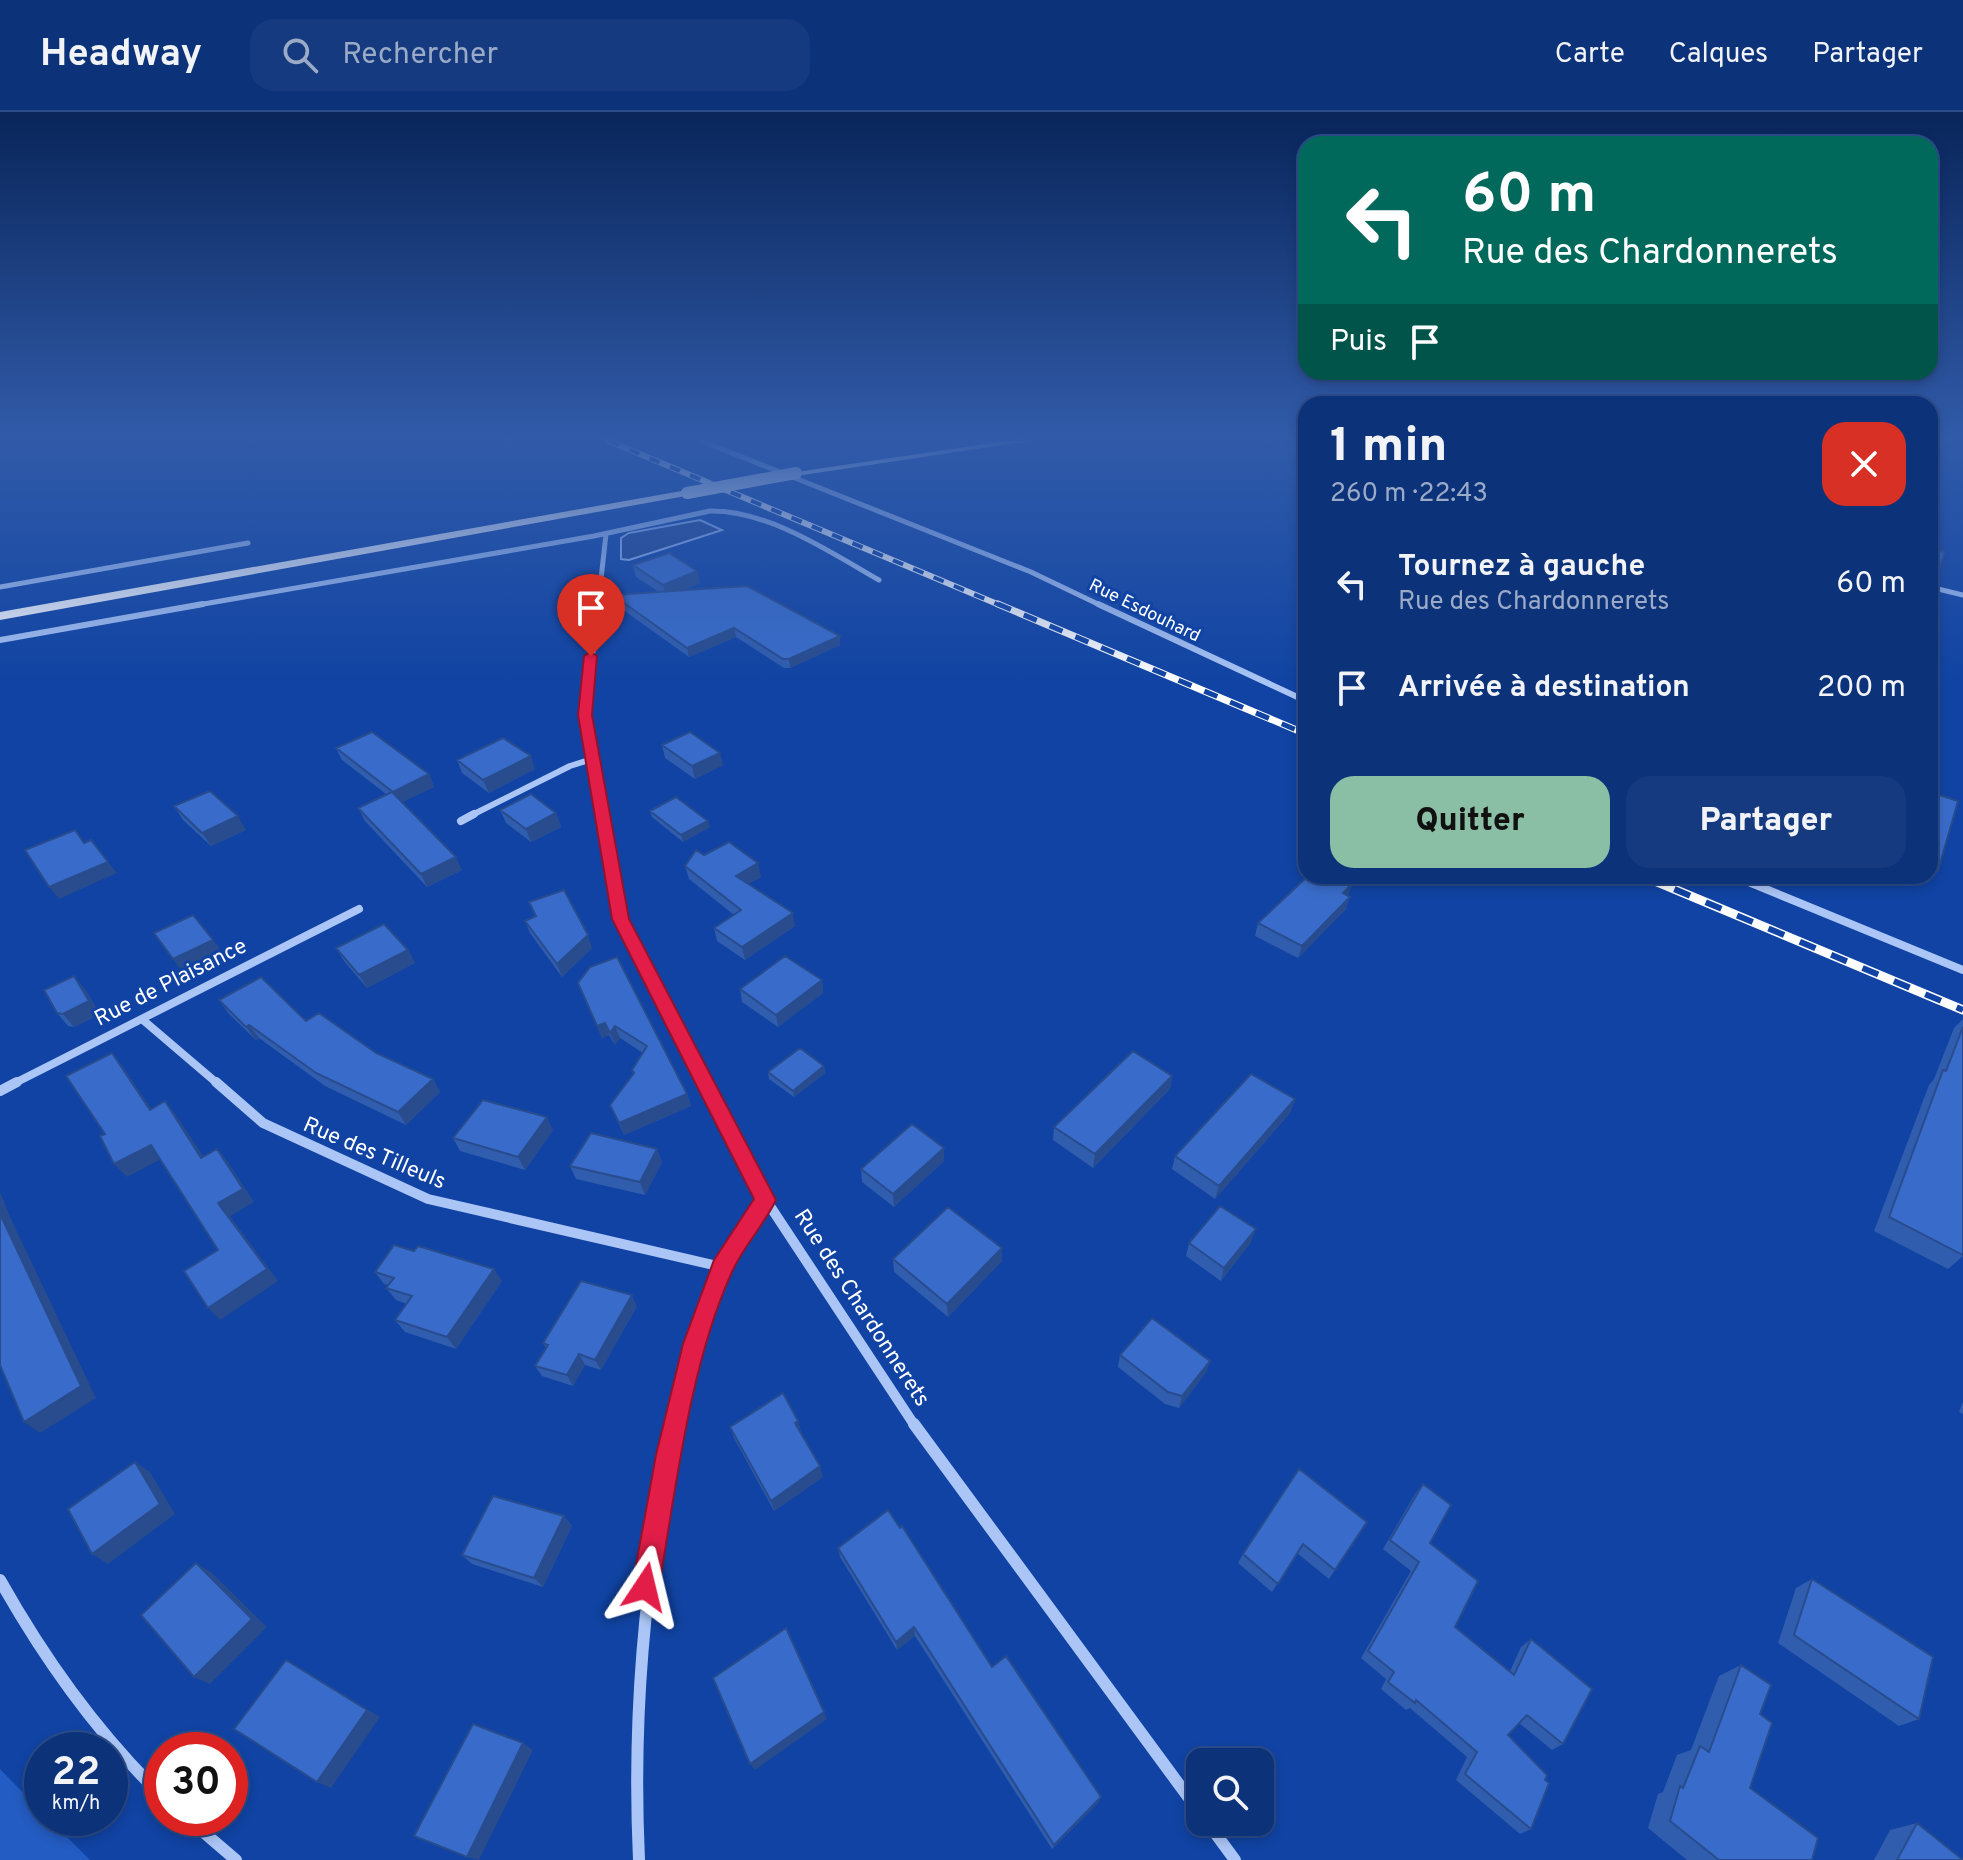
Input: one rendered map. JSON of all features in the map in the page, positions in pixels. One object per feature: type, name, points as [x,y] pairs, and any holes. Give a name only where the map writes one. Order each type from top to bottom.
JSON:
[{"type":"main road","points":[[0,616],[522,523]]},
{"type":"street","points":[[0,640],[606,534],[647,523]]},
{"type":"street","points":[[760,523],[846,559],[879,580]]},
{"type":"street","name":"Rue Esdouhard","points":[[907,523],[1031,572],[1239,673],[1298,698]]},
{"type":"street","name":"Rue des Chardonnerets","points":[[606,534],[585,715],[620,919],[766,1200],[857,1342],[955,1483],[1186,1794]]},
{"type":"street","points":[[0,587],[248,543]]},
{"type":"street","points":[[1938,589],[1963,595]]},
{"type":"street","points":[[461,821],[570,766],[592,759]]},
{"type":"street","points":[[1753,884],[1963,970]]},
{"type":"street","name":"Rue de Plaisance","points":[[0,1091],[359,909]]},
{"type":"street","name":"Rue des Tilleuls","points":[[143,1020],[263,1123],[428,1199],[722,1267]]},
{"type":"street","points":[[639,1860],[637,1694],[645,1587],[669,1455],[695,1344],[722,1267],[766,1200]]},
{"type":"street","points":[[0,1580],[28,1632],[92,1724],[144,1777]]},
{"type":"street","points":[[208,1836],[236,1860]]},
{"type":"street","points":[[1217,1836],[1235,1860]]},
{"type":"shaded area","points":[[686,523],[706,523],[722,530],[629,560],[621,559],[621,538],[629,533]]},
{"type":"shaded area","points":[[0,1769],[24,1794],[24,1836],[66,1836],[90,1860],[0,1860]]},
{"type":"building","points":[[1938,551],[1945,552],[1938,572]]},
{"type":"building","points":[[669,553],[697,571],[663,585],[633,565]]},
{"type":"building","points":[[747,586],[840,636],[789,659],[783,659],[734,628],[687,648],[613,595]]},
{"type":"building","points":[[372,732],[429,774],[393,792],[336,748]]},
{"type":"building","points":[[690,732],[720,753],[692,766],[662,745]]},
{"type":"building","points":[[503,738],[531,756],[483,780],[457,760]]},
{"type":"building","points":[[210,791],[238,816],[202,833],[174,806]]},
{"type":"building","points":[[392,792],[456,857],[421,874],[358,808]]},
{"type":"building","points":[[531,794],[556,813],[526,829],[500,810]]},
{"type":"building","points":[[1938,795],[1958,801],[1938,871]]},
{"type":"building","points":[[676,797],[708,821],[681,835],[650,811]]},
{"type":"building","points":[[75,830],[84,843],[91,840],[108,862],[49,887],[25,850]]},
{"type":"building","points":[[729,842],[758,863],[736,876],[793,913],[742,947],[714,928],[741,910],[685,866],[696,850],[704,855]]},
{"type":"building","points":[[1299,884],[1352,884],[1343,893],[1350,897],[1302,946],[1258,923]]},
{"type":"building","points":[[564,890],[588,935],[557,964],[525,921],[536,916],[529,902]]},
{"type":"building","points":[[193,915],[213,940],[173,959],[154,933]]},
{"type":"building","points":[[384,924],[408,950],[359,975],[336,948]]},
{"type":"building","points":[[785,956],[822,980],[776,1015],[740,989]]},
{"type":"building","points":[[617,957],[687,1094],[619,1123],[610,1105],[634,1073],[632,1070],[647,1046],[615,1026],[610,1033],[605,1023],[597,1026],[578,983],[590,967]]},
{"type":"building","points":[[74,976],[89,1001],[63,1014],[57,1013],[44,990]]},
{"type":"building","points":[[261,977],[306,1021],[319,1013],[376,1053],[433,1079],[398,1112],[316,1073],[249,1025],[246,1027],[219,1000]]},
{"type":"building","points":[[1963,1027],[1963,1255],[1889,1217],[1943,1070],[1946,1071]]},
{"type":"building","points":[[800,1048],[824,1066],[793,1091],[768,1072]]},
{"type":"building","points":[[1133,1051],[1172,1076],[1095,1154],[1054,1127]]},
{"type":"building","points":[[112,1053],[150,1110],[165,1101],[201,1158],[217,1149],[243,1189],[218,1203],[267,1269],[208,1308],[184,1271],[218,1250],[151,1145],[114,1164],[100,1136],[105,1134],[66,1076]]},
{"type":"building","points":[[1251,1074],[1295,1099],[1219,1186],[1175,1156]]},
{"type":"building","points":[[483,1100],[547,1117],[518,1157],[453,1138]]},
{"type":"building","points":[[912,1124],[944,1148],[893,1194],[861,1169]]},
{"type":"building","points":[[591,1133],[657,1149],[640,1182],[570,1166]]},
{"type":"building","points":[[1220,1206],[1256,1229],[1224,1268],[1189,1243]]},
{"type":"building","points":[[948,1207],[1002,1248],[947,1304],[893,1259]]},
{"type":"building","points":[[0,1214],[81,1386],[24,1422],[0,1365]]},
{"type":"building","points":[[394,1245],[414,1251],[418,1246],[494,1269],[447,1337],[395,1320],[412,1296],[386,1288],[394,1278],[375,1272]]},
{"type":"building","points":[[581,1281],[632,1295],[595,1360],[579,1354],[567,1375],[535,1366],[548,1345],[543,1343]]},
{"type":"building","points":[[1152,1318],[1210,1361],[1182,1396],[1168,1392],[1120,1355]]},
{"type":"building","points":[[783,1393],[798,1421],[795,1423],[820,1466],[771,1501],[730,1427]]},
{"type":"building","points":[[135,1462],[160,1504],[92,1554],[68,1509]]},
{"type":"building","points":[[1299,1469],[1367,1522],[1335,1570],[1303,1544],[1278,1584],[1243,1554]]},
{"type":"building","points":[[1423,1484],[1451,1505],[1430,1543],[1478,1581],[1455,1627],[1514,1675],[1531,1639],[1592,1689],[1563,1744],[1527,1715],[1508,1735],[1547,1775],[1545,1780],[1549,1783],[1531,1829],[1465,1774],[1477,1752],[1416,1700],[1415,1703],[1388,1682],[1394,1672],[1368,1651],[1419,1562],[1390,1540]]},
{"type":"building","points":[[493,1496],[564,1516],[534,1578],[462,1555]]},
{"type":"building","points":[[888,1510],[900,1528],[902,1526],[992,1667],[1006,1656],[1101,1797],[1054,1845],[914,1627],[896,1642],[838,1548]]},
{"type":"building","points":[[196,1563],[252,1619],[194,1677],[141,1615]]},
{"type":"building","points":[[1812,1579],[1933,1657],[1919,1719],[1794,1635]]},
{"type":"building","points":[[786,1628],[824,1712],[750,1764],[713,1678]]},
{"type":"building","points":[[286,1660],[367,1710],[317,1782],[248,1738],[248,1732],[234,1729]]},
{"type":"building","points":[[1741,1665],[1771,1685],[1760,1714],[1772,1723],[1750,1788],[1818,1838],[1812,1860],[1719,1860],[1670,1821],[1680,1786],[1683,1788],[1700,1746],[1709,1752]]},
{"type":"building","points":[[473,1724],[523,1743],[467,1857],[414,1836]]},
{"type":"building","points":[[1917,1823],[1963,1860],[1897,1860]]},
{"type":"railway","points":[[803,523],[1002,606]]},
{"type":"railway","points":[[998,604],[1298,731]]},
{"type":"railway","points":[[1662,884],[1963,1010]]},
{"type":"route","points":[[591,656],[585,715],[620,919],[766,1200],[722,1267],[695,1344],[669,1455],[645,1587]]}]
